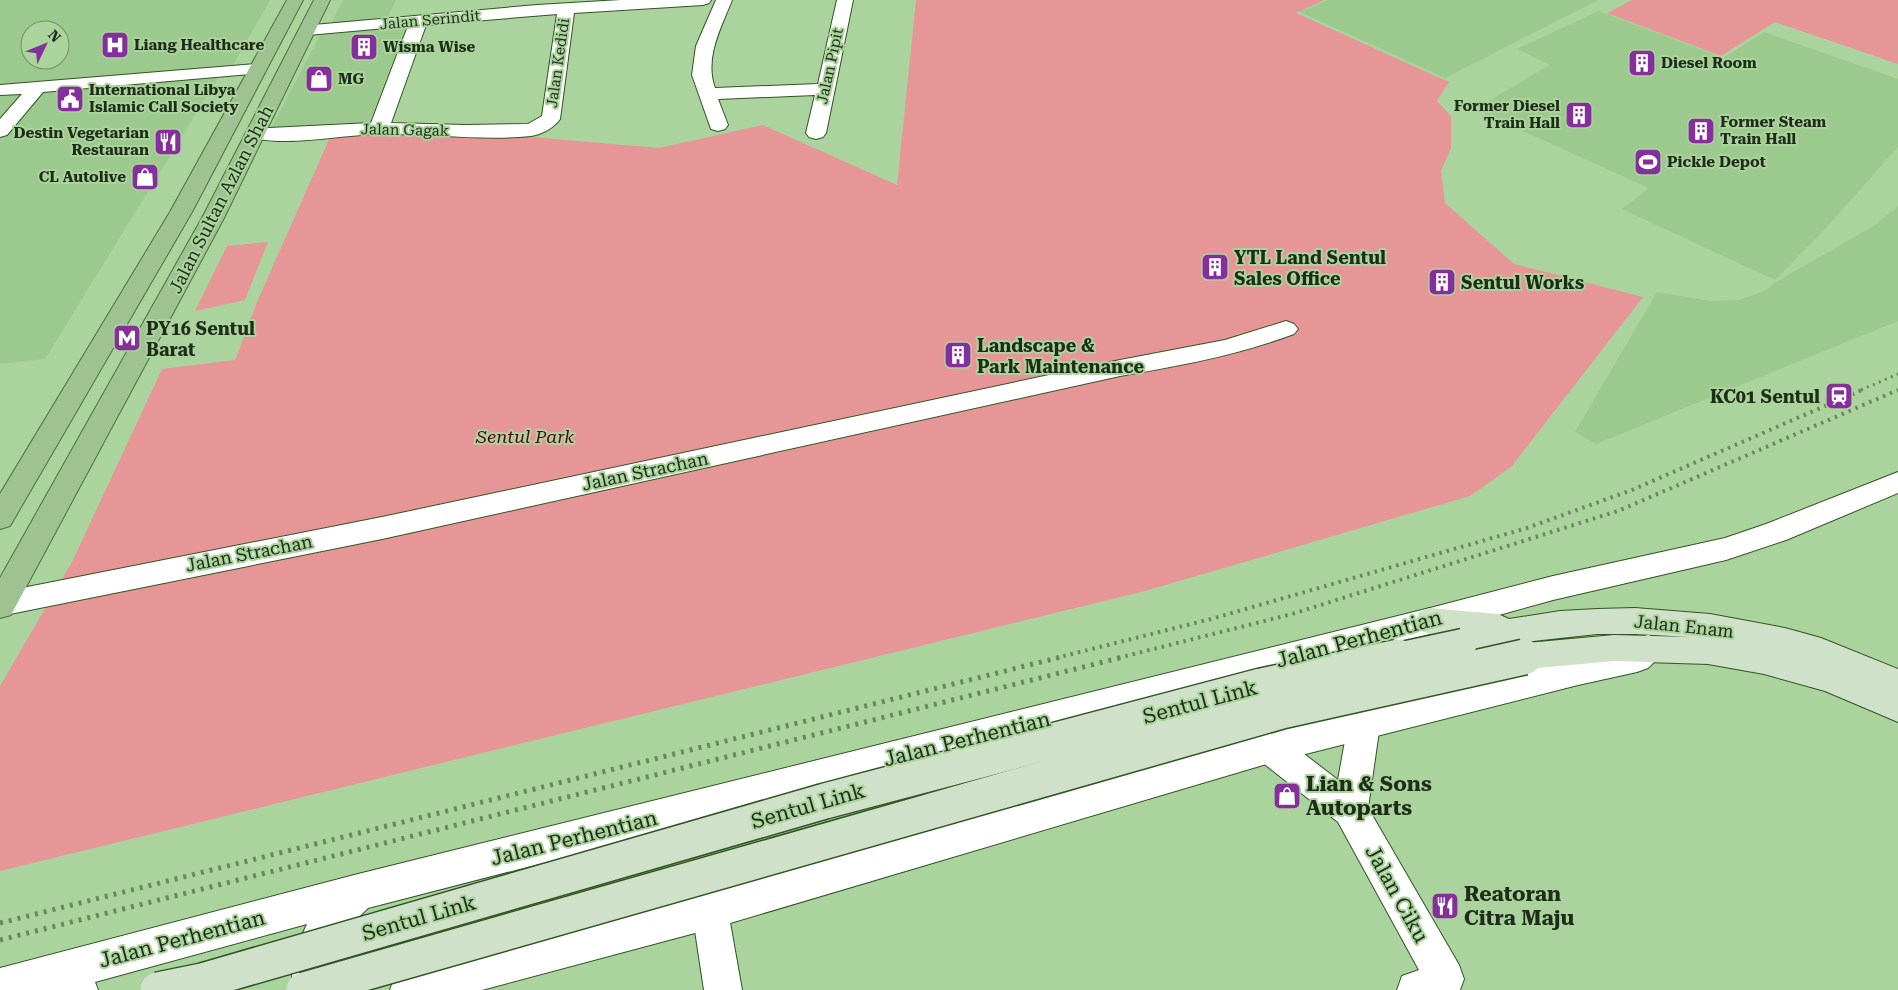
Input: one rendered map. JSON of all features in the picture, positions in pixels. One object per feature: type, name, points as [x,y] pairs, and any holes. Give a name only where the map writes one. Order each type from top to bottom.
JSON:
[{"type":"main road","name":"Jalan Sultan Azlan Shah","points":[[0,518],[180,212],[295,0]]},
{"type":"main road","points":[[257,69],[265,68],[285,55],[314,0]]},
{"type":"main road","name":"Jalan Sultan Azlan Shah","points":[[1,605],[213,218],[322,0]]},
{"type":"main road","name":"Jalan Enam","points":[[1525,642],[1573,623],[1638,620],[1727,629],[1821,651],[1898,683]]},
{"type":"main road","points":[[1430,621],[1525,642]]},
{"type":"main road","name":"Jalan Enam","points":[[1463,643],[1525,642],[1614,648],[1708,651],[1764,661],[1830,679],[1898,708]]},
{"type":"main road","name":"Sentul Link","points":[[304,990],[504,935],[1525,642]]},
{"type":"main road","name":"Sentul Link","points":[[158,990],[202,981],[825,801],[1262,686],[1463,643]]},
{"type":"street","name":"Jalan Serindit","points":[[308,30],[419,20],[465,8],[566,8],[607,3],[703,0]]},
{"type":"street","points":[[718,125],[701,75],[705,46],[724,0]]},
{"type":"street","name":"Jalan Pipit","points":[[816,133],[845,0]]},
{"type":"street","name":"Jalan Kedidi","points":[[551,119],[566,8]]},
{"type":"street","points":[[379,128],[419,20]]},
{"type":"street","points":[[0,90],[257,69]]},
{"type":"street","points":[[0,131],[37,88]]},
{"type":"street","points":[[709,94],[825,89]]},
{"type":"street","name":"Jalan Gagak","points":[[256,133],[273,135],[379,128],[465,131],[532,130],[551,119]]},
{"type":"street","name":"Jalan Strachan","points":[[1,605],[382,528],[1101,372],[1162,362],[1257,340],[1286,329]]},
{"type":"street","name":"Jalan Perhentian","points":[[0,987],[71,981],[175,940],[1188,684],[1553,588],[1726,549],[1776,532],[1898,482]]},
{"type":"street","points":[[409,990],[710,911],[1270,748],[1637,659],[1648,648]]},
{"type":"street","points":[[1350,810],[1364,724]]},
{"type":"street","name":"Jalan Ciku","points":[[1270,748],[1350,810],[1430,985]]},
{"type":"street","points":[[316,990],[310,977],[309,963],[321,935],[331,920],[359,892]]},
{"type":"street","points":[[710,911],[723,990]]},
{"type":"shaded area","points":[[0,0],[270,0],[231,68],[0,85]]},
{"type":"shaded area","points":[[343,0],[396,0],[386,21],[330,26]]},
{"type":"shaded area","points":[[1328,0],[1598,0],[1445,78],[1300,12]]},
{"type":"shaded area","points":[[1599,11],[1723,58],[1764,32],[1898,79],[1898,147],[1825,229],[1775,280],[1622,209],[1649,188],[1474,109],[1550,65],[1517,49]]},
{"type":"shaded area","points":[[411,24],[373,130],[279,135],[271,128],[322,32]]},
{"type":"shaded area","points":[[219,76],[45,359],[0,364],[0,94]]},
{"type":"shaded area","points":[[1898,206],[1898,321],[1596,444],[1575,432],[1657,292],[1710,301],[1740,300],[1767,290],[1773,284],[1877,224]]},
{"type":"green space","name":"Sentul Park","points":[[916,0],[1324,0],[1296,13],[1449,82],[1437,101],[1451,116],[1451,148],[1441,171],[1445,203],[1514,264],[1643,297],[1511,467],[1470,496],[1145,591],[0,871],[0,686],[72,562],[162,369],[235,360],[257,302],[331,135],[376,133],[531,137],[659,148],[763,125],[897,185]]},
{"type":"green space","points":[[1632,0],[1898,0],[1898,64],[1775,22],[1721,56],[1607,13]]},
{"type":"green space","points":[[268,242],[245,300],[195,311],[227,246]]},
{"type":"railway","points":[[1861,390],[1898,374]]},
{"type":"railway","points":[[1056,658],[1211,619],[1527,528],[1632,490],[1864,389]]},
{"type":"railway","points":[[1118,658],[1292,614],[1618,511],[1898,390]]},
{"type":"railway","points":[[0,923],[1061,657]]},
{"type":"railway","points":[[0,940],[1123,657]]},
{"type":"place","name":"Liang Healthcare","points":[[115,45]]},
{"type":"place","name":"Wisma Wise","points":[[364,47]]},
{"type":"place","name":"Diesel Room","points":[[1642,63]]},
{"type":"place","name":"MG","points":[[319,79]]},
{"type":"place","name":"International Libya Islamic Call Society","points":[[70,99]]},
{"type":"place","name":"Former Diesel Train Hall","points":[[1579,115]]},
{"type":"place","name":"Former Steam Train Hall","points":[[1701,131]]},
{"type":"place","name":"Destin Vegetarian Restauran","points":[[168,142]]},
{"type":"place","name":"Pickle Depot","points":[[1648,162]]},
{"type":"place","name":"CL Autolive","points":[[145,177]]},
{"type":"place","name":"YTL Land Sentul Sales Office","points":[[1215,267]]},
{"type":"place","name":"Sentul Works","points":[[1442,282]]},
{"type":"place","name":"PY16 Sentul Barat","points":[[127,338]]},
{"type":"place","name":"Landscape & Park Maintenance","points":[[958,355]]},
{"type":"place","name":"KC01 Sentul","points":[[1839,396]]},
{"type":"place","name":"Lian & Sons Autoparts","points":[[1287,796]]},
{"type":"place","name":"Reatoran Citra Maju","points":[[1445,906]]}]
